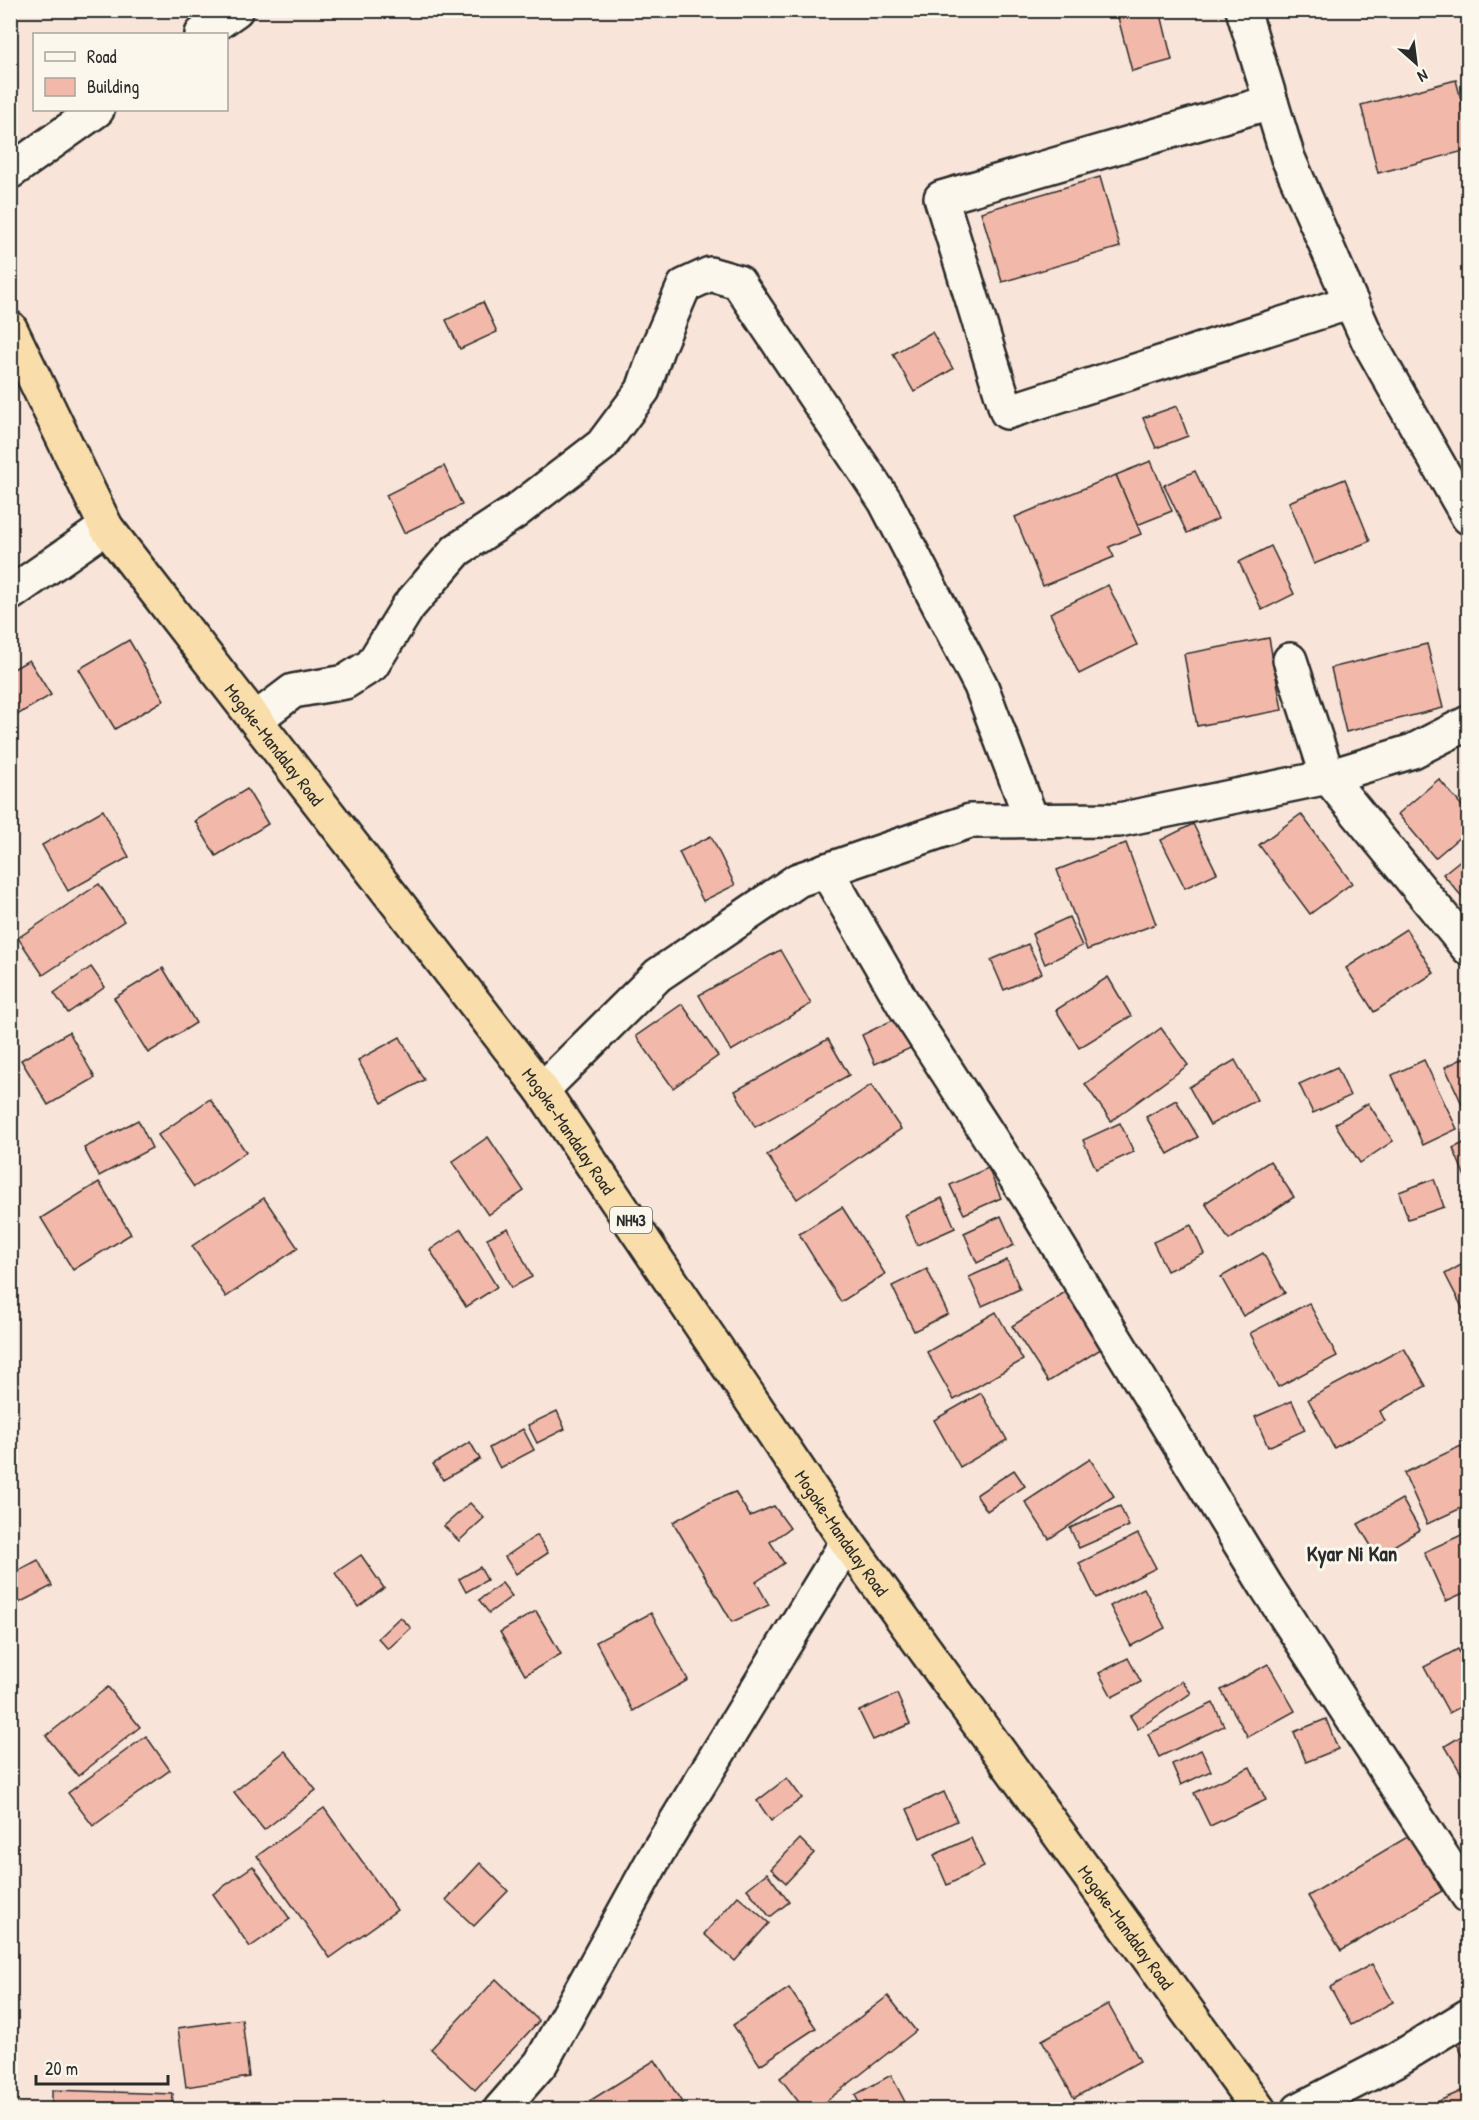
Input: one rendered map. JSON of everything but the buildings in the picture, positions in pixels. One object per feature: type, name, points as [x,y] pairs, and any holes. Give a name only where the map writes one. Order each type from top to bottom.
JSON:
[{"type":"highway","name":"Mogoke-Mandalay Road","points":[[10,328],[106,527],[542,1090],[847,1542],[1259,2109]]},
{"type":"street","points":[[203,33],[236,10]]},
{"type":"street","points":[[1243,10],[1288,158],[1351,302],[1369,342],[1468,517]]},
{"type":"street","points":[[1271,102],[941,198],[1007,412],[1351,302]]},
{"type":"street","points":[[10,172],[96,111]]},
{"type":"street","points":[[256,719],[293,691],[345,682],[372,665],[408,607],[457,550],[515,512],[602,445],[643,390],[657,349],[684,286],[710,274],[738,282],[885,501],[981,686],[1032,821]]},
{"type":"street","points":[[10,594],[106,527]]},
{"type":"street","points":[[1290,660],[1328,777],[1468,948]]},
{"type":"street","points":[[542,1090],[658,975],[798,880],[970,821],[1119,820],[1328,777],[1413,751],[1468,723]]},
{"type":"street","points":[[826,870],[904,1005],[1029,1198],[1266,1586],[1468,1896]]},
{"type":"street","points":[[500,2109],[541,2063],[657,1853],[847,1542]]},
{"type":"street","points":[[1299,2109],[1396,2060],[1468,2016]]},
{"type":"district","name":"Kyar Ni Kan","points":[[1352,1553]]}]
